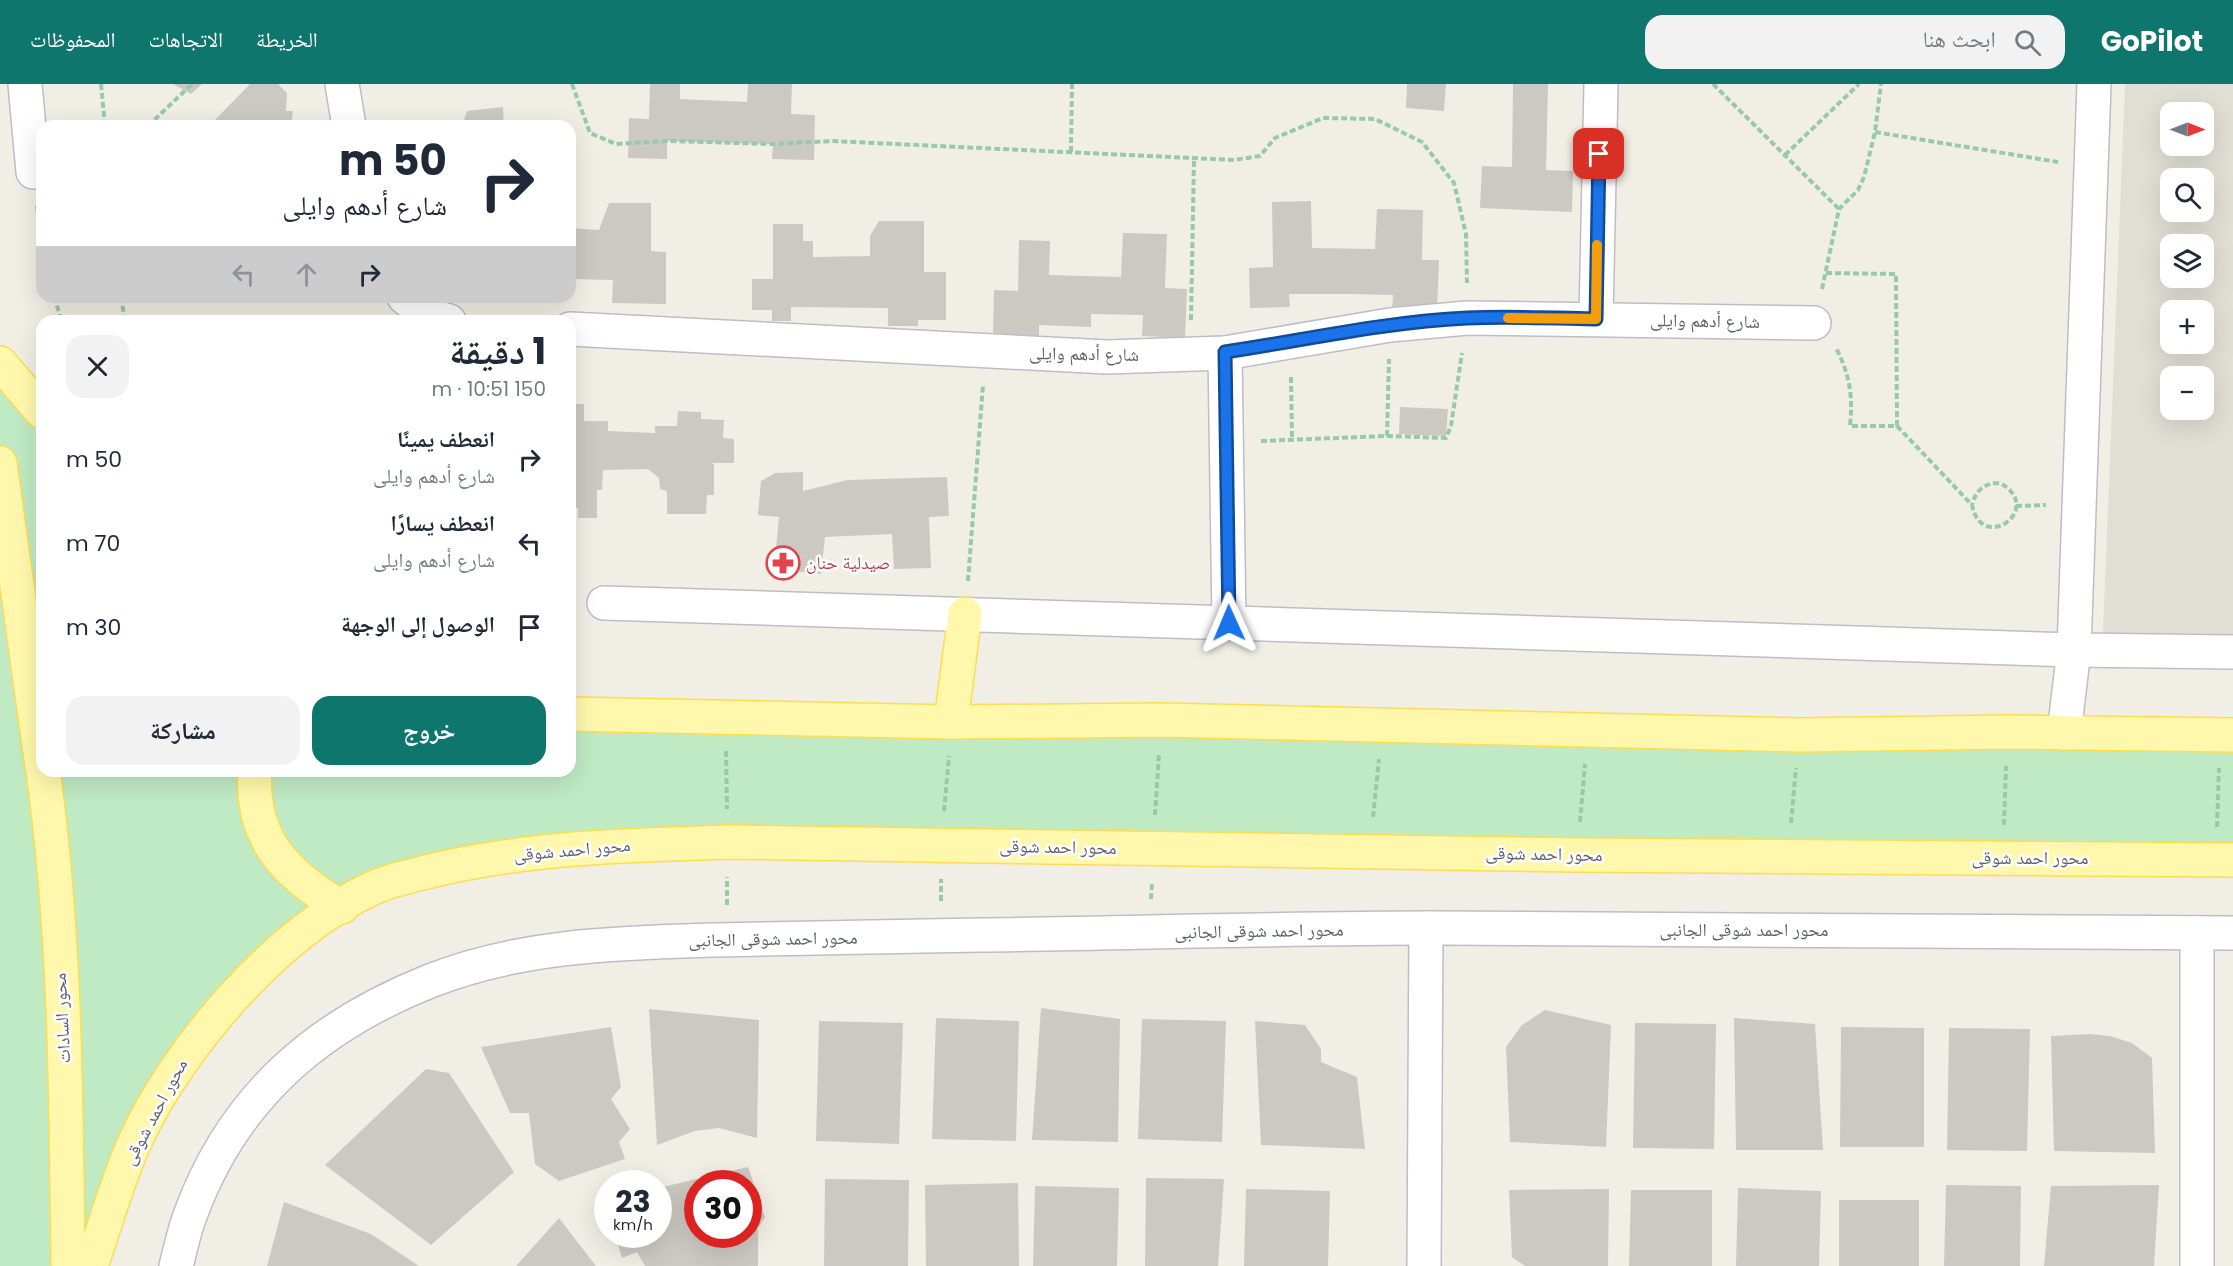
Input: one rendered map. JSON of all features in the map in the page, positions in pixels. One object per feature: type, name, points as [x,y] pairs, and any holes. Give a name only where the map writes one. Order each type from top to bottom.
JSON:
[{"type":"main road","points":[[0,363],[36,405]]},
{"type":"main road","points":[[0,464],[36,723]]},
{"type":"main road","points":[[951,722],[965,614]]},
{"type":"main road","points":[[576,714],[951,722],[1161,720],[1800,735],[2007,732],[2226,735]]},
{"type":"main road","name":"محور السادات","points":[[44,777],[53,844],[66,1086],[68,1266]]},
{"type":"main road","points":[[255,777],[255,800],[262,826],[273,849],[289,870],[309,888],[342,907]]},
{"type":"main road","name":"محور احمد شوقى","points":[[91,1266],[114,1193],[134,1145],[186,1055],[217,1015],[251,978],[289,944],[374,888],[417,874],[529,852],[596,846],[728,842],[1578,855],[2225,860]]},
{"type":"street","points":[[25,84],[33,172]]},
{"type":"street","points":[[342,84],[348,120]]},
{"type":"street","points":[[1596,319],[1601,84]]},
{"type":"street","points":[[2064,734],[2074,650],[2094,84]]},
{"type":"street","points":[[412,303],[427,315]]},
{"type":"street","name":"شارع أدهم وايلى","points":[[576,329],[1107,357],[1225,352],[1390,325],[1467,318],[1814,323]]},
{"type":"street","points":[[1225,352],[1229,623]]},
{"type":"street","points":[[604,603],[2074,650],[2233,652]]},
{"type":"street","points":[[1424,1266],[1426,928]]},
{"type":"street","name":"محور احمد شوقى الجانبى","points":[[176,1266],[191,1213],[219,1153],[256,1097],[306,1049],[367,1010],[432,981],[501,959],[562,948],[726,940],[1426,928],[2233,933]]},
{"type":"street","points":[[2197,933],[2197,1266]]},
{"type":"path","points":[[101,84],[104,120]]},
{"type":"path","points":[[154,120],[192,84]]},
{"type":"path","points":[[572,84],[590,133],[616,144],[667,141],[773,144],[832,141],[1234,160],[1260,156],[1275,138],[1323,118],[1376,119],[1422,142],[1454,183],[1466,234],[1467,318],[1451,426],[1446,438],[1387,436],[1226,442]]},
{"type":"path","points":[[1071,152],[1072,84]]},
{"type":"path","points":[[1713,84],[1839,209]]},
{"type":"path","points":[[1785,155],[1859,84]]},
{"type":"path","points":[[1881,84],[1875,132],[1864,177],[1858,190],[1839,209],[1814,323],[1834,344],[1847,369],[1853,397],[1850,426],[1897,426]]},
{"type":"path","points":[[1875,132],[2091,167]]},
{"type":"path","points":[[1190,354],[1194,158]]},
{"type":"path","points":[[33,172],[36,198]]},
{"type":"path","points":[[1826,273],[1896,274],[1897,426],[1972,505],[1974,515],[1981,523],[1999,527],[2008,523],[2016,506],[2015,496],[2000,483],[1981,487],[1972,505]]},
{"type":"path","points":[[1387,436],[1390,325]]},
{"type":"path","points":[[1290,342],[1292,440]]},
{"type":"path","points":[[965,614],[985,352]]},
{"type":"path","points":[[725,717],[728,842],[726,940]]},
{"type":"path","points":[[1150,932],[1161,720]]},
{"type":"path","points":[[941,936],[942,846],[951,722]]},
{"type":"path","points":[[1370,852],[1383,725]]},
{"type":"path","points":[[1578,855],[1587,730]]},
{"type":"path","points":[[2003,858],[2007,732]]},
{"type":"path","points":[[1788,856],[1800,735]]},
{"type":"path","points":[[2225,860],[2226,735]]},
{"type":"shaded area","points":[[2125,84],[2233,84],[2233,634],[2103,633]]},
{"type":"green space","points":[[0,363],[36,405],[36,777],[576,777],[576,714],[2233,735],[2233,859],[728,842],[374,887],[217,1015],[91,1266],[0,1266]]},
{"type":"building","points":[[173,84],[202,84],[191,94]]},
{"type":"building","points":[[250,84],[278,84],[287,93],[286,111],[293,111],[292,120],[215,120]]},
{"type":"building","points":[[650,84],[680,84],[680,99],[747,102],[748,84],[792,84],[791,114],[815,115],[814,160],[772,159],[773,144],[667,141],[667,159],[628,158],[629,118],[649,119]]},
{"type":"building","points":[[1407,84],[1446,84],[1444,111],[1406,108]]},
{"type":"building","points":[[1513,84],[1548,84],[1546,170],[1573,171],[1572,212],[1480,208],[1482,166],[1512,167]]},
{"type":"building","points":[[503,107],[504,120],[464,120],[467,111]]},
{"type":"building","points":[[1311,201],[1312,248],[1375,249],[1377,209],[1423,210],[1422,260],[1439,260],[1437,311],[1392,310],[1393,295],[1348,294],[1289,294],[1290,307],[1250,308],[1249,268],[1273,267],[1272,202]]},
{"type":"building","points":[[609,203],[651,203],[651,251],[666,252],[666,304],[612,303],[613,280],[576,279],[576,228],[599,230]]},
{"type":"building","points":[[879,221],[924,221],[924,272],[946,272],[946,320],[918,320],[918,326],[888,326],[888,308],[791,307],[791,321],[772,321],[772,310],[752,310],[752,279],[773,279],[773,224],[803,224],[803,241],[813,241],[813,257],[870,256],[870,236]]},
{"type":"building","points":[[1123,233],[1167,234],[1165,288],[1187,289],[1185,338],[1142,336],[1143,315],[1091,314],[1091,327],[1039,325],[1039,339],[993,338],[994,290],[1018,291],[1019,240],[1050,241],[1049,275],[1121,277]]},
{"type":"building","points":[[576,404],[584,404],[584,421],[608,421],[608,431],[655,433],[655,426],[677,426],[678,411],[701,412],[701,419],[724,420],[723,438],[734,439],[734,463],[709,463],[714,464],[714,495],[707,495],[706,514],[667,514],[667,491],[660,489],[659,478],[648,469],[603,470],[602,490],[597,490],[597,518],[578,518],[578,508],[576,508]]},
{"type":"building","points":[[1400,407],[1448,409],[1446,436],[1399,434]]},
{"type":"building","points":[[803,472],[803,491],[847,480],[947,477],[949,516],[929,517],[931,568],[894,569],[892,534],[825,537],[821,574],[774,569],[779,517],[758,515],[761,481],[775,473]]},
{"type":"building","points":[[1041,1008],[1120,1019],[1118,1142],[1032,1140]]},
{"type":"building","points":[[649,1009],[759,1020],[757,1138],[719,1128],[695,1131],[657,1145]]},
{"type":"building","points":[[1545,1010],[1611,1025],[1606,1147],[1510,1142],[1506,1047],[1522,1025]]},
{"type":"building","points":[[936,1018],[1019,1021],[1016,1141],[932,1139]]},
{"type":"building","points":[[1734,1018],[1815,1024],[1823,1150],[1736,1150]]},
{"type":"building","points":[[1142,1019],[1226,1021],[1222,1142],[1138,1139]]},
{"type":"building","points":[[819,1021],[903,1023],[899,1144],[816,1141]]},
{"type":"building","points":[[1255,1021],[1305,1025],[1321,1049],[1321,1062],[1357,1077],[1365,1149],[1261,1145]]},
{"type":"building","points":[[1635,1023],[1716,1024],[1714,1149],[1633,1148]]},
{"type":"building","points":[[611,1027],[621,1087],[611,1099],[630,1129],[619,1142],[625,1159],[559,1181],[535,1164],[529,1113],[510,1113],[481,1047]]},
{"type":"building","points":[[1841,1027],[1924,1028],[1924,1147],[1840,1147]]},
{"type":"building","points":[[1949,1028],[2030,1029],[2027,1151],[1947,1150]]},
{"type":"building","points":[[2090,1034],[2110,1036],[2132,1043],[2152,1058],[2155,1153],[2054,1151],[2051,1036]]},
{"type":"building","points":[[426,1069],[449,1073],[514,1172],[431,1245],[325,1165]]},
{"type":"building","points":[[1146,1178],[1224,1179],[1218,1266],[1145,1266]]},
{"type":"building","points":[[825,1179],[909,1180],[908,1266],[824,1266]]},
{"type":"building","points":[[684,1182],[684,1248],[758,1248],[758,1266],[645,1266],[637,1252],[622,1258],[619,1248],[672,1248],[672,1185]]},
{"type":"building","points":[[1018,1183],[1019,1266],[926,1266],[925,1185]]},
{"type":"building","points":[[1946,1185],[2021,1186],[2020,1266],[1944,1266]]},
{"type":"building","points":[[2159,1185],[2154,1266],[2044,1266],[2051,1186]]},
{"type":"building","points":[[1035,1186],[1119,1188],[1117,1266],[1033,1266]]},
{"type":"building","points":[[1738,1188],[1821,1191],[1819,1266],[1736,1266]]},
{"type":"building","points":[[1246,1189],[1330,1191],[1328,1266],[1244,1266]]},
{"type":"building","points":[[1609,1189],[1608,1266],[1525,1266],[1512,1257],[1509,1190]]},
{"type":"building","points":[[1631,1190],[1712,1190],[1712,1266],[1629,1266]]},
{"type":"building","points":[[1839,1200],[1919,1200],[1919,1266],[1839,1266]]},
{"type":"building","points":[[284,1202],[371,1234],[419,1266],[267,1266]]},
{"type":"building","points":[[559,1218],[596,1266],[516,1266]]},
{"type":"slow traffic","points":[[1508,318],[1596,319],[1597,245]]},
{"type":"place","name":"صيدلية حنان","points":[[783,563]]},
{"type":"route","points":[[1229,623],[1225,352],[1390,325],[1429,321],[1467,318],[1596,319],[1599,154]]}]
